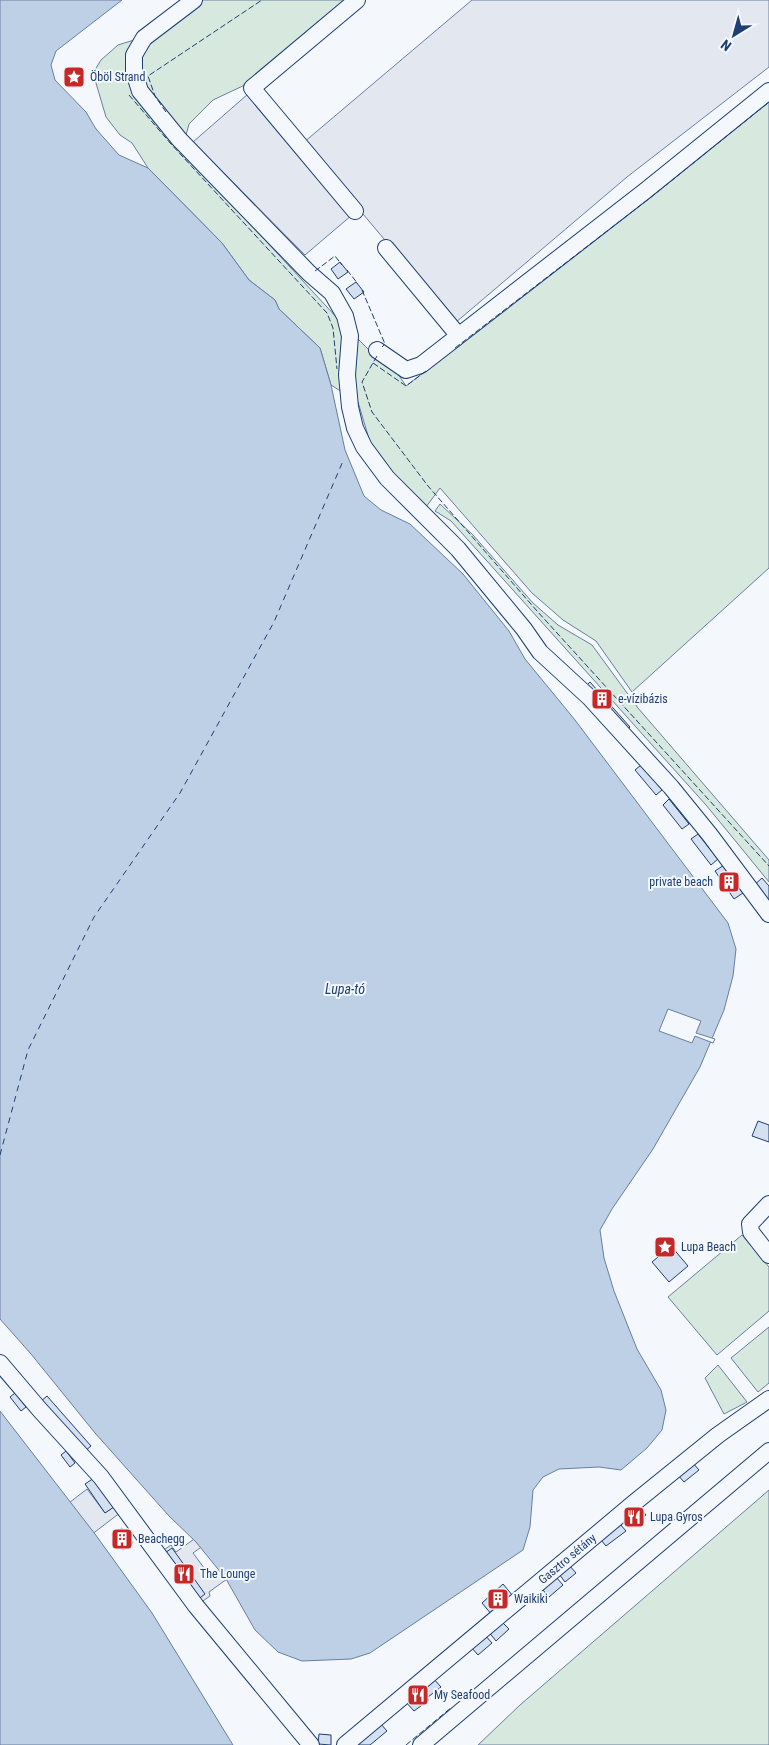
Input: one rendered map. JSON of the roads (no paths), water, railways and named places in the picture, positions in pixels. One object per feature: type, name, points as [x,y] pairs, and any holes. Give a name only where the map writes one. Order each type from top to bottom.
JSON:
[{"type":"street","points":[[194,0],[144,38],[134,55],[134,72],[140,91],[179,139],[308,273],[332,293],[345,316],[350,336],[348,375],[350,408],[355,428],[364,447],[386,478],[458,549],[524,629],[540,652],[590,698],[671,787],[710,835],[769,914]]},
{"type":"street","points":[[356,211],[252,88],[357,0]]},
{"type":"street","points":[[377,350],[406,370],[421,365],[645,191],[769,91]]},
{"type":"street","points":[[386,248],[458,335]]},
{"type":"street","points":[[769,1204],[750,1224],[751,1232],[769,1255]]},
{"type":"street","points":[[0,1362],[40,1410],[101,1477],[196,1606],[311,1745]]},
{"type":"street","name":"Gasztro sétány","points":[[347,1743],[491,1620],[718,1435],[769,1399]]},
{"type":"street","points":[[421,1745],[769,1451]]},
{"type":"water","name":"Lupa-tó","points":[[0,0],[122,0],[56,51],[51,65],[55,80],[86,112],[96,129],[119,155],[148,168],[222,243],[249,280],[275,300],[279,309],[320,348],[331,385],[345,450],[364,496],[381,510],[410,524],[463,574],[509,631],[525,659],[575,720],[728,923],[736,949],[733,976],[724,1010],[700,1067],[653,1149],[600,1230],[604,1258],[614,1291],[637,1349],[661,1390],[666,1410],[662,1430],[647,1448],[621,1470],[599,1467],[559,1469],[543,1477],[533,1490],[530,1527],[523,1550],[370,1653],[351,1659],[302,1661],[278,1652],[255,1630],[226,1579],[196,1542],[169,1516],[95,1433],[0,1319]]},
{"type":"water","points":[[0,1411],[95,1534],[152,1613],[233,1745],[0,1745]]},
{"type":"place","name":"Öböl Strand","points":[[74,77]]},
{"type":"place","name":"e-vízibázis","points":[[602,699]]},
{"type":"place","name":"private beach","points":[[729,882]]},
{"type":"place","name":"Lupa Beach","points":[[665,1247]]},
{"type":"place","name":"Lupa Gyros","points":[[634,1517]]},
{"type":"place","name":"Beachegg","points":[[122,1539]]},
{"type":"place","name":"The Lounge","points":[[184,1574]]},
{"type":"place","name":"Waikiki","points":[[498,1599]]},
{"type":"place","name":"My Seafood","points":[[418,1695]]}]
